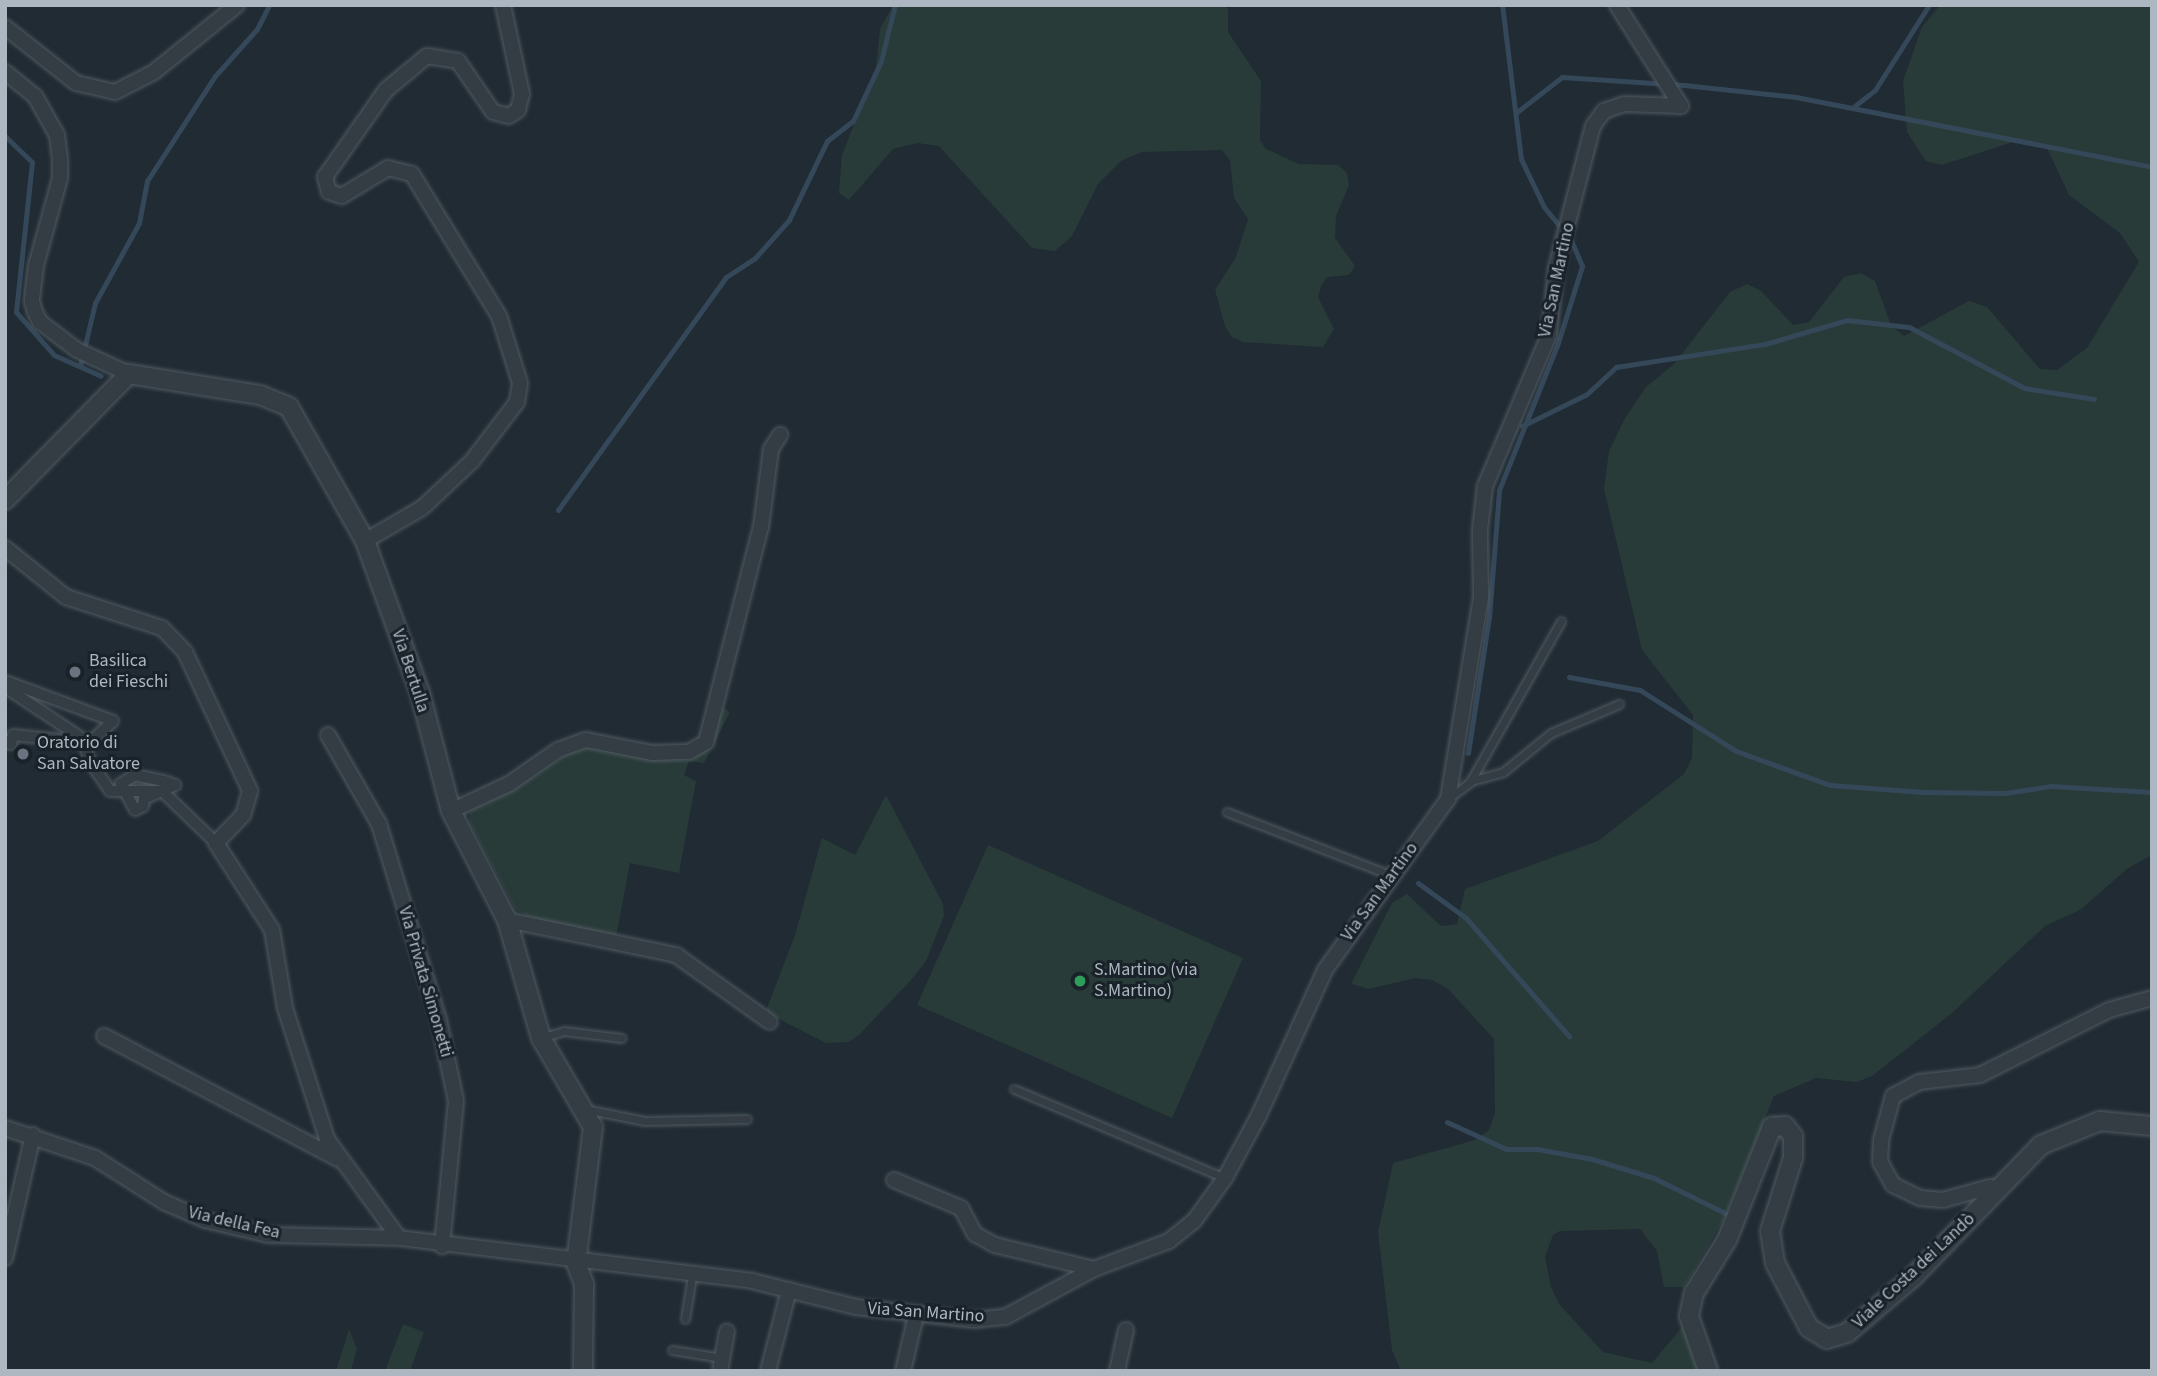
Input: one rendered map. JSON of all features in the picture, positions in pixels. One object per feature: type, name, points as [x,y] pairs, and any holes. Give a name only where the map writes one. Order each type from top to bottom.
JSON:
[{"type":"street","points":[[5,27],[76,83],[115,92],[154,72],[237,5]]},
{"type":"street","points":[[365,541],[422,508],[472,461],[517,402],[520,383],[499,316],[412,174],[388,168],[342,196],[329,192],[325,177],[386,90],[427,56],[458,61],[493,112],[509,116],[518,110],[522,94],[503,5]]},
{"type":"street","name":"Via San Martino","points":[[442,1245],[576,1263],[752,1281],[856,1307],[974,1321],[1005,1317],[1094,1269],[1169,1241],[1194,1221],[1225,1178],[1325,970],[1448,799],[1481,597],[1485,486],[1549,335],[1556,268],[1593,126],[1604,111],[1624,104],[1681,106],[1617,5]]},
{"type":"street","points":[[5,72],[35,96],[57,135],[61,158],[60,178],[36,266],[35,312],[40,322],[77,350],[129,374],[5,500]]},
{"type":"street","name":"Via Bertulla","points":[[129,374],[260,395],[289,407],[365,541],[420,694],[451,811],[507,920],[541,1038],[584,1108],[594,1141],[576,1263]]},
{"type":"street","points":[[451,811],[509,784],[558,750],[586,740],[652,753],[689,752],[706,742],[733,654],[761,527],[771,449],[780,435]]},
{"type":"street","points":[[5,548],[66,597],[162,628],[174,637],[250,791],[243,815],[216,843]]},
{"type":"street","points":[[5,681],[113,721],[89,743],[5,687]]},
{"type":"street","points":[[5,741],[10,744],[13,735],[83,739]]},
{"type":"street","name":"Via Privata Simonetti","points":[[328,735],[379,824],[439,1020],[456,1101],[442,1245]]},
{"type":"street","points":[[83,739],[90,762],[110,791],[123,788],[162,791],[216,843],[272,930],[285,1009],[338,1160],[399,1238]]},
{"type":"street","points":[[123,788],[135,810],[143,806],[144,799],[162,791]]},
{"type":"street","points":[[507,920],[676,955],[770,1022]]},
{"type":"street","points":[[2000,1189],[1990,1187],[1942,1200],[1920,1198],[1893,1185],[1880,1162],[1881,1140],[1893,1096],[1919,1082],[1980,1075],[2109,1010],[2152,998]]},
{"type":"street","points":[[104,1036],[338,1160]]},
{"type":"street","name":"Viale Costa dei Landò","points":[[1708,1371],[1689,1315],[1694,1293],[1727,1240],[1772,1127],[1785,1126],[1793,1136],[1793,1158],[1770,1231],[1775,1264],[1809,1328],[1827,1339],[1847,1333],[1913,1277],[2041,1144],[2060,1134],[2100,1121],[2152,1126]]},
{"type":"street","name":"Via della Fea","points":[[5,1128],[33,1135],[96,1158],[164,1202],[205,1220],[269,1235],[399,1238],[442,1245]]},
{"type":"street","points":[[5,1258],[33,1135]]},
{"type":"street","points":[[894,1180],[961,1208],[975,1234],[995,1245],[1094,1269]]},
{"type":"street","points":[[576,1263],[584,1284],[583,1371]]},
{"type":"street","points":[[768,1371],[789,1290]]},
{"type":"street","points":[[902,1371],[916,1315]]},
{"type":"street","points":[[1117,1371],[1126,1330]]},
{"type":"street","points":[[721,1364],[727,1332]]},
{"type":"lane","points":[[1470,782],[1561,621]]},
{"type":"lane","points":[[1448,799],[1470,782],[1503,772],[1551,733],[1619,704]]},
{"type":"lane","points":[[1227,812],[1391,876]]},
{"type":"lane","points":[[541,1038],[564,1031],[622,1038]]},
{"type":"lane","points":[[1014,1089],[1225,1178]]},
{"type":"lane","points":[[584,1108],[645,1121],[747,1119]]},
{"type":"lane","points":[[685,1319],[692,1276]]},
{"type":"lane","points":[[672,1350],[721,1364]]},
{"type":"green space","points":[[893,5],[1223,5],[1228,9],[1228,32],[1261,81],[1260,140],[1266,149],[1299,164],[1338,165],[1347,173],[1349,185],[1336,216],[1335,238],[1355,266],[1349,275],[1327,277],[1321,286],[1318,297],[1334,329],[1323,347],[1243,342],[1232,337],[1225,326],[1215,290],[1236,257],[1248,219],[1234,198],[1230,160],[1222,150],[1142,152],[1121,161],[1098,184],[1072,236],[1055,251],[1032,248],[939,146],[917,143],[893,149],[849,200],[839,193],[842,155],[876,68],[880,29]]},
{"type":"green space","points":[[1940,5],[2152,5],[2152,855],[2128,868],[2080,910],[2045,926],[1951,1014],[1872,1076],[1857,1082],[1816,1078],[1774,1096],[1725,1217],[1684,1287],[1664,1287],[1657,1251],[1640,1229],[1560,1231],[1553,1235],[1545,1257],[1551,1287],[1559,1304],[1603,1352],[1652,1363],[1683,1326],[1698,1371],[1401,1371],[1392,1350],[1378,1232],[1393,1163],[1475,1140],[1489,1130],[1495,1112],[1494,1039],[1448,989],[1432,980],[1415,978],[1369,989],[1351,984],[1392,903],[1407,894],[1441,926],[1457,924],[1465,889],[1598,841],[1684,774],[1692,758],[1693,715],[1642,650],[1604,489],[1609,451],[1625,418],[1646,387],[1674,364],[1730,292],[1747,284],[1761,291],[1793,325],[1809,322],[1844,277],[1861,273],[1875,281],[1891,325],[1904,336],[1969,301],[1987,307],[2040,369],[2057,370],[2087,348],[2139,262],[2120,233],[2069,195],[2046,146],[2016,141],[1942,165],[1926,161],[1907,132],[1903,81],[1922,27]]},
{"type":"green space","points":[[723,708],[730,712],[704,763],[689,761],[684,775],[696,781],[679,873],[630,863],[616,937],[531,918],[515,909],[469,821],[470,810],[513,790],[581,745],[657,755],[711,740]]},
{"type":"green space","points":[[886,795],[943,904],[944,916],[926,961],[912,979],[859,1035],[848,1042],[826,1043],[769,1014],[767,1008],[795,935],[822,838],[855,855]]},
{"type":"green space","name":"S.Martino (via S.Martino)","points":[[988,845],[1243,958],[1172,1118],[917,1005]]},
{"type":"green space","points":[[403,1324],[424,1332],[410,1371],[385,1371]]},
{"type":"green space","points":[[349,1329],[357,1349],[351,1371],[336,1371]]},
{"type":"waterway","points":[[80,366],[95,303],[139,223],[147,181],[215,76],[257,29],[269,5]]},
{"type":"waterway","points":[[558,510],[726,277],[755,258],[789,220],[827,141],[853,121],[881,61],[895,5]]},
{"type":"waterway","points":[[1468,753],[1489,618],[1499,490],[1557,346],[1582,266],[1571,240],[1544,207],[1521,159],[1502,5]]},
{"type":"waterway","points":[[1852,108],[1875,90],[1929,5]]},
{"type":"waterway","points":[[1517,112],[1562,77],[1684,85],[1796,97],[2152,167]]},
{"type":"waterway","points":[[5,136],[32,162],[16,312],[54,355],[101,376]]},
{"type":"waterway","points":[[1522,426],[1587,394],[1616,367],[1765,344],[1847,320],[1909,327],[2024,388],[2094,399]]},
{"type":"waterway","points":[[1569,677],[1640,690],[1736,751],[1830,785],[1923,792],[2005,793],[2051,786],[2152,792]]},
{"type":"waterway","points":[[1418,883],[1466,918],[1569,1036]]},
{"type":"waterway","points":[[1447,1122],[1506,1149],[1537,1149],[1592,1159],[1654,1178],[1731,1216]]},
{"type":"place","name":"Basilica dei Fieschi","points":[[75,672]]},
{"type":"place","name":"Oratorio di San Salvatore","points":[[23,754]]},
{"type":"place","name":"S.Martino (via S.Martino)","points":[[1080,981]]}]
